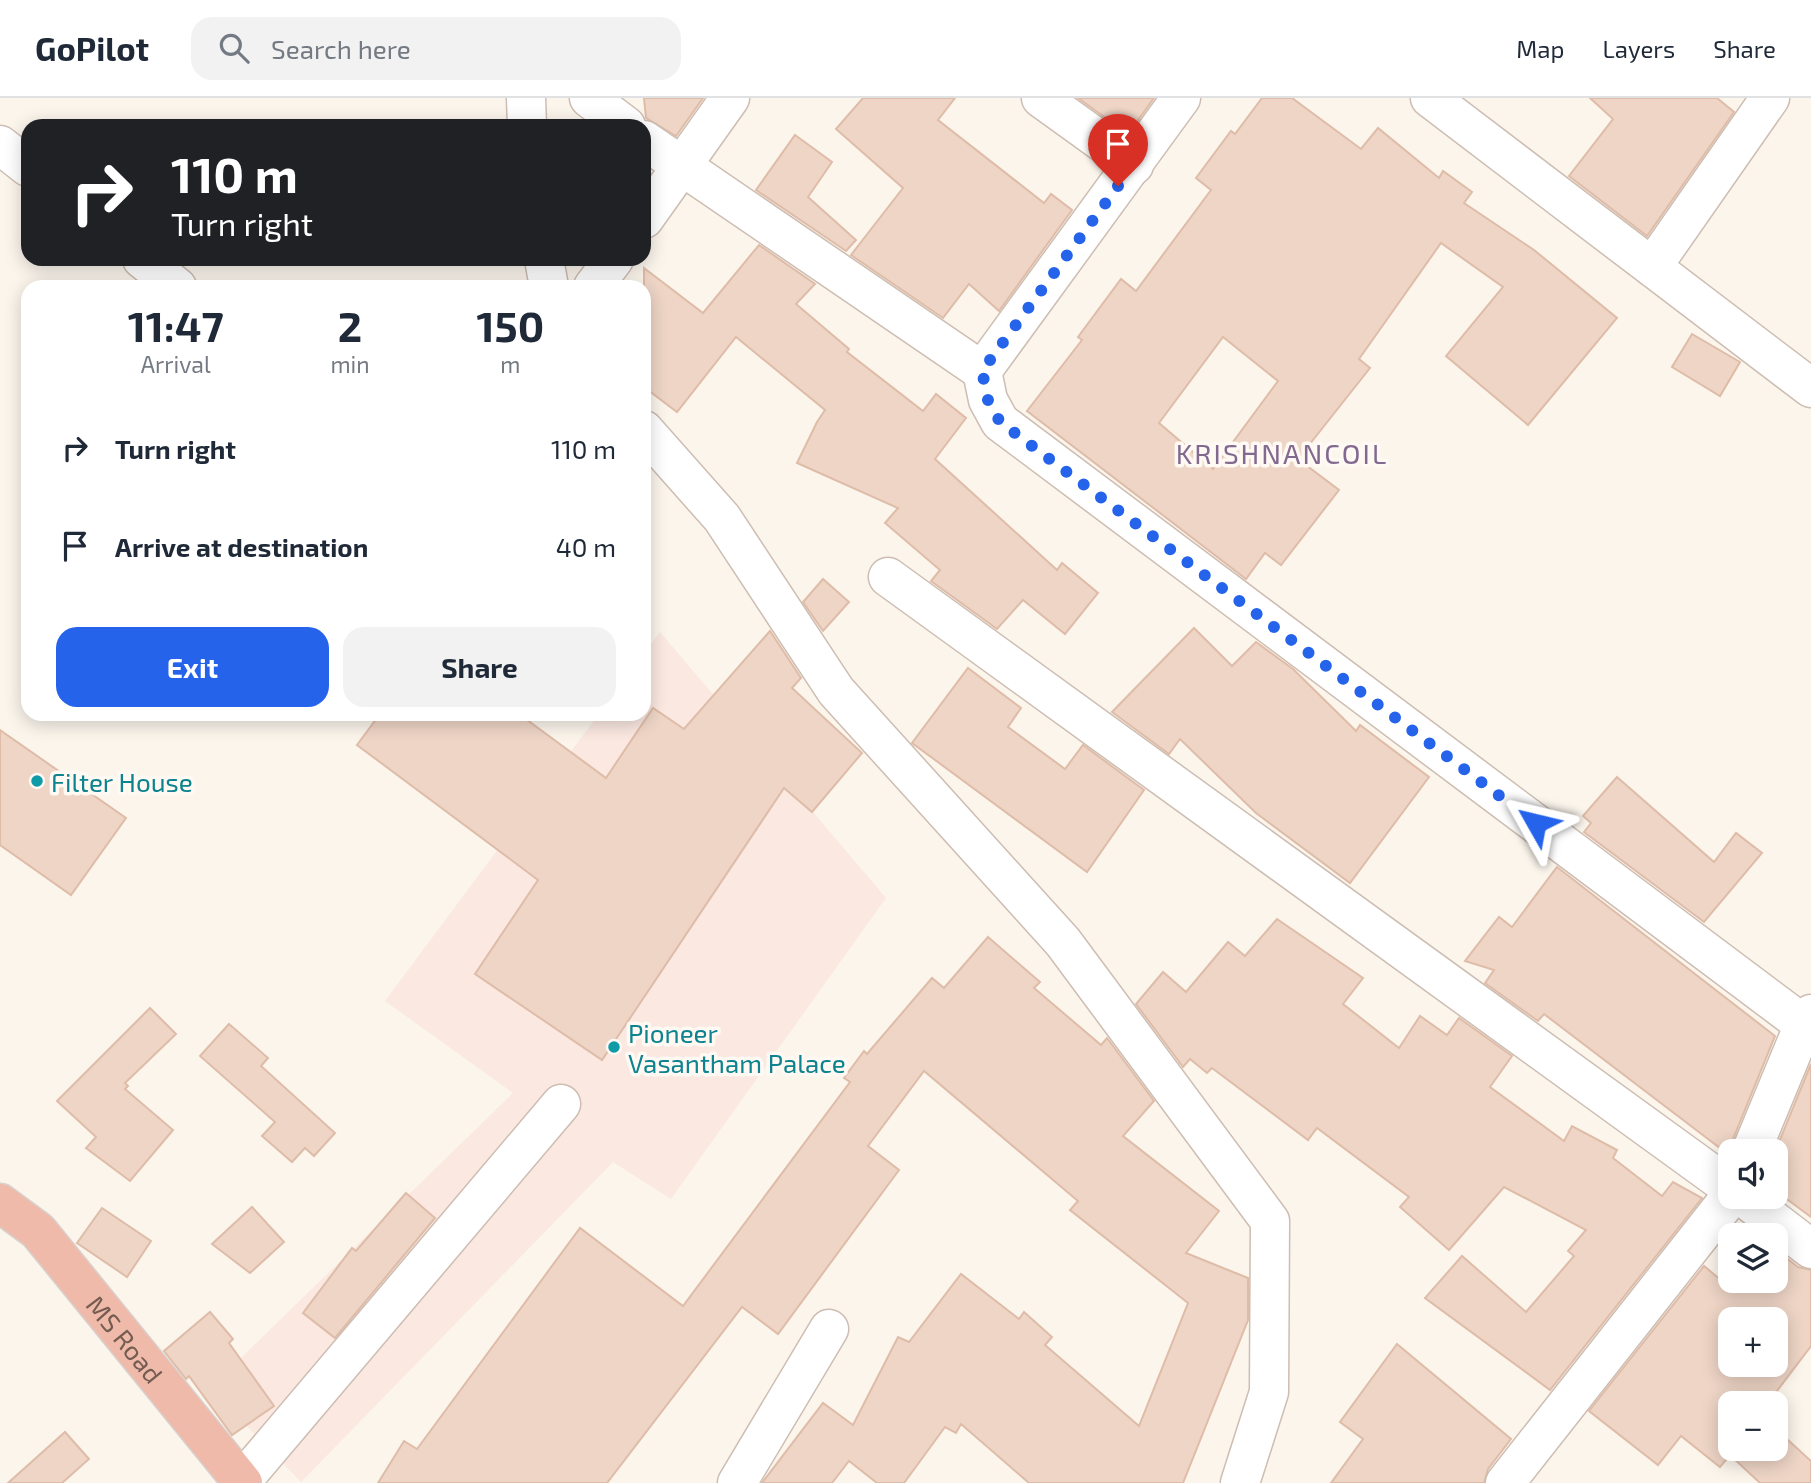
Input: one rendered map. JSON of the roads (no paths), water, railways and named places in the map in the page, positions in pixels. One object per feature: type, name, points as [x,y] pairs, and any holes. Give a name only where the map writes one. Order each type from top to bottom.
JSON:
[{"type":"highway","name":"MS Road","points":[[0,1203],[38,1231],[242,1482]]},
{"type":"street","points":[[526,98],[527,119]]},
{"type":"street","points":[[589,98],[617,119]]},
{"type":"street","points":[[651,210],[730,98]]},
{"type":"street","points":[[1041,98],[1134,165]]},
{"type":"street","points":[[982,371],[1181,98]]},
{"type":"street","points":[[1430,98],[1811,388]]},
{"type":"street","points":[[1652,267],[1770,98]]},
{"type":"street","points":[[0,145],[21,162]]},
{"type":"street","points":[[651,145],[982,371],[988,400],[1000,422],[1809,1022],[1757,1139]]},
{"type":"street","points":[[151,266],[168,280]]},
{"type":"street","points":[[651,438],[722,518],[836,691],[1063,942],[1270,1221],[1269,1392],[1240,1483]]},
{"type":"street","points":[[888,577],[1718,1179]]},
{"type":"street","points":[[242,1482],[561,1104]]},
{"type":"street","points":[[1505,1483],[1721,1209]]},
{"type":"street","points":[[1759,1209],[1811,1249]]},
{"type":"street","points":[[737,1483],[829,1329]]},
{"type":"place","name":"Filter House","points":[[37,781]]},
{"type":"place","name":"Pioneer Vasantham Palace","points":[[614,1047]]},
{"type":"district","name":"KRISHNANCOIL","points":[[1282,453]]}]
